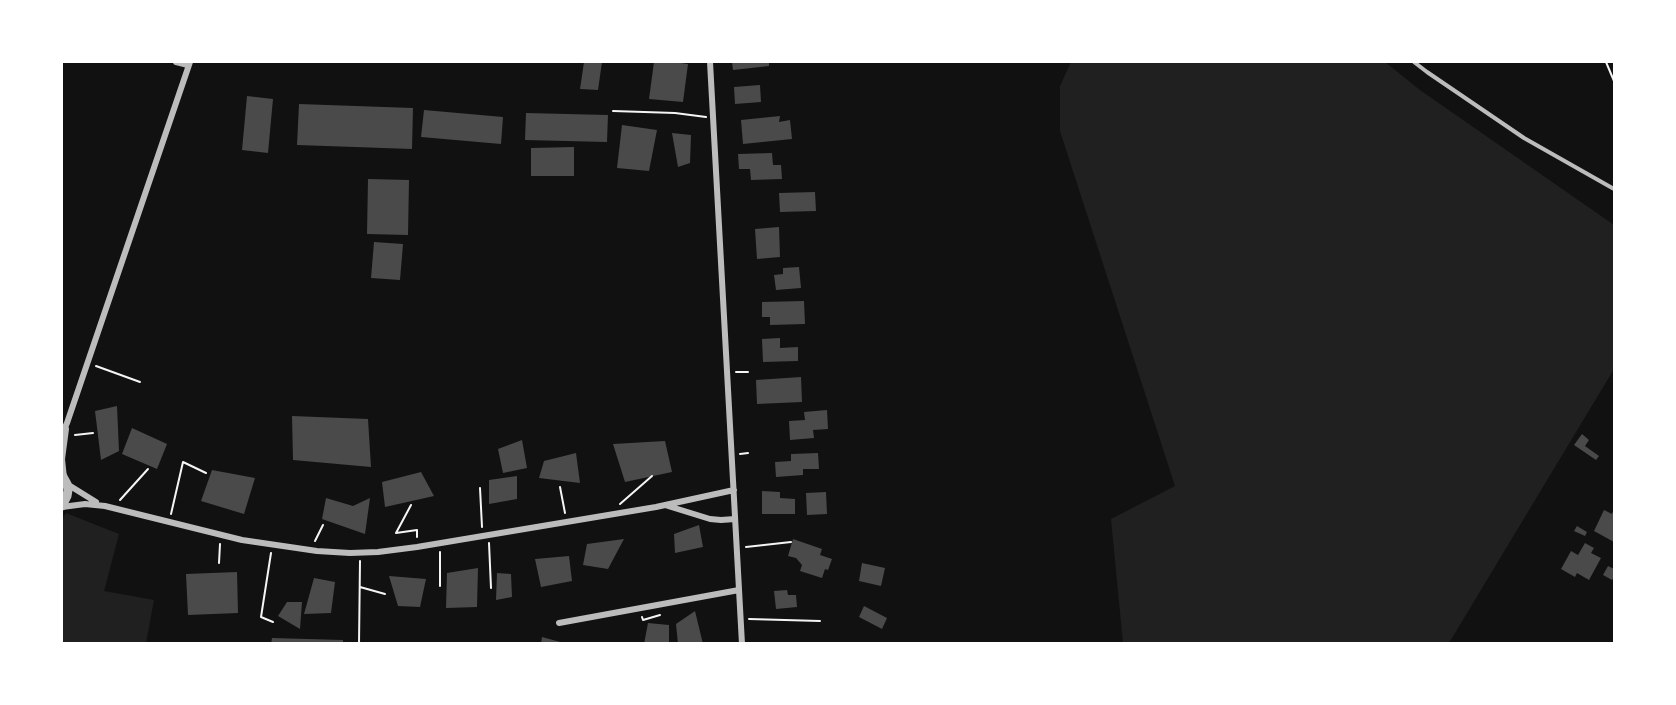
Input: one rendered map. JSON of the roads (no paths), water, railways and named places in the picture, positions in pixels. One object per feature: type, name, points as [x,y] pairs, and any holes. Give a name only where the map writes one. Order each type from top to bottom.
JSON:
[{"type":"street","points":[[62,506],[67,496],[62,459],[63,435],[189,64],[176,62]]},
{"type":"street","points":[[710,62],[742,644]]},
{"type":"street","points":[[64,479],[86,497],[105,506]]},
{"type":"street","points":[[62,506],[85,504],[105,506],[221,535],[311,550],[378,552],[656,507],[734,490]]},
{"type":"street","points":[[656,507],[670,506],[710,519],[735,519]]},
{"type":"street","points":[[560,623],[739,590]]},
{"type":"lane","points":[[1414,62],[1524,138],[1614,189]]}]
